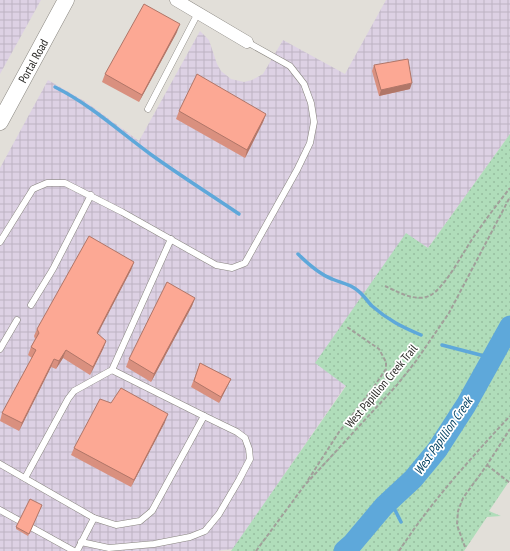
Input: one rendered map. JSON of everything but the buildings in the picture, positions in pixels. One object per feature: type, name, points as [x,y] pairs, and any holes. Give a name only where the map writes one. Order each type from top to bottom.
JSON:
[{"type":"main road","name":"Portal Road","points":[[0,122],[66,0]]},
{"type":"street","points":[[176,0],[247,42]]},
{"type":"lane","points":[[148,109],[198,13]]},
{"type":"lane","points":[[0,242],[33,189],[47,183],[65,184],[90,195],[216,265],[232,268],[245,263],[297,170],[310,143],[314,122],[311,103],[304,84],[290,66],[247,42]]},
{"type":"lane","points":[[31,305],[53,269],[90,195]]},
{"type":"lane","points":[[25,478],[50,430],[74,390],[112,370],[171,239]]},
{"type":"lane","points":[[0,349],[17,320]]},
{"type":"lane","points":[[81,542],[109,548],[168,541],[190,537],[205,531],[219,514],[250,459],[249,449],[245,438],[237,432],[112,370]]},
{"type":"lane","points":[[0,464],[94,518],[116,525],[140,521],[152,511],[204,416]]},
{"type":"lane","points":[[0,510],[76,551],[94,518]]},
{"type":"path","points":[[385,286],[411,297],[428,296],[436,291],[444,282],[479,230],[510,188]]},
{"type":"path","name":"West Papillion Creek Trail","points":[[256,551],[304,486],[397,385],[416,362],[449,313],[510,198]]},
{"type":"path","points":[[304,486],[339,432],[386,369],[386,362],[378,349],[347,327]]},
{"type":"path","points":[[398,551],[436,499],[510,416]]},
{"type":"path","points":[[465,547],[457,525],[458,511],[463,498],[510,430]]},
{"type":"path","points":[[487,465],[510,483]]},
{"type":"shaded area","points":[[0,0],[41,0],[0,74]]},
{"type":"shaded area","points":[[386,0],[510,0],[510,134],[428,248],[406,234],[316,363],[346,385],[233,549],[215,551],[0,551],[0,168],[48,80],[86,102],[139,141],[200,31],[209,40],[217,64],[221,71],[231,79],[244,82],[252,80],[263,74],[283,40],[345,74]]},
{"type":"green space","points":[[510,134],[510,480],[489,511],[501,516],[487,517],[464,551],[231,551],[346,386],[315,363],[406,233],[428,248]]},
{"type":"waterway","points":[[55,87],[93,110],[153,156],[239,214]]},
{"type":"waterway","points":[[298,254],[318,272],[354,288],[361,293],[378,311],[401,326],[421,335]]},
{"type":"waterway","name":"West Papillion Creek","points":[[344,551],[352,544],[384,506],[413,479],[437,450],[466,405],[510,326]]},
{"type":"waterway","points":[[442,345],[492,358]]},
{"type":"waterway","points":[[390,500],[401,522]]}]
